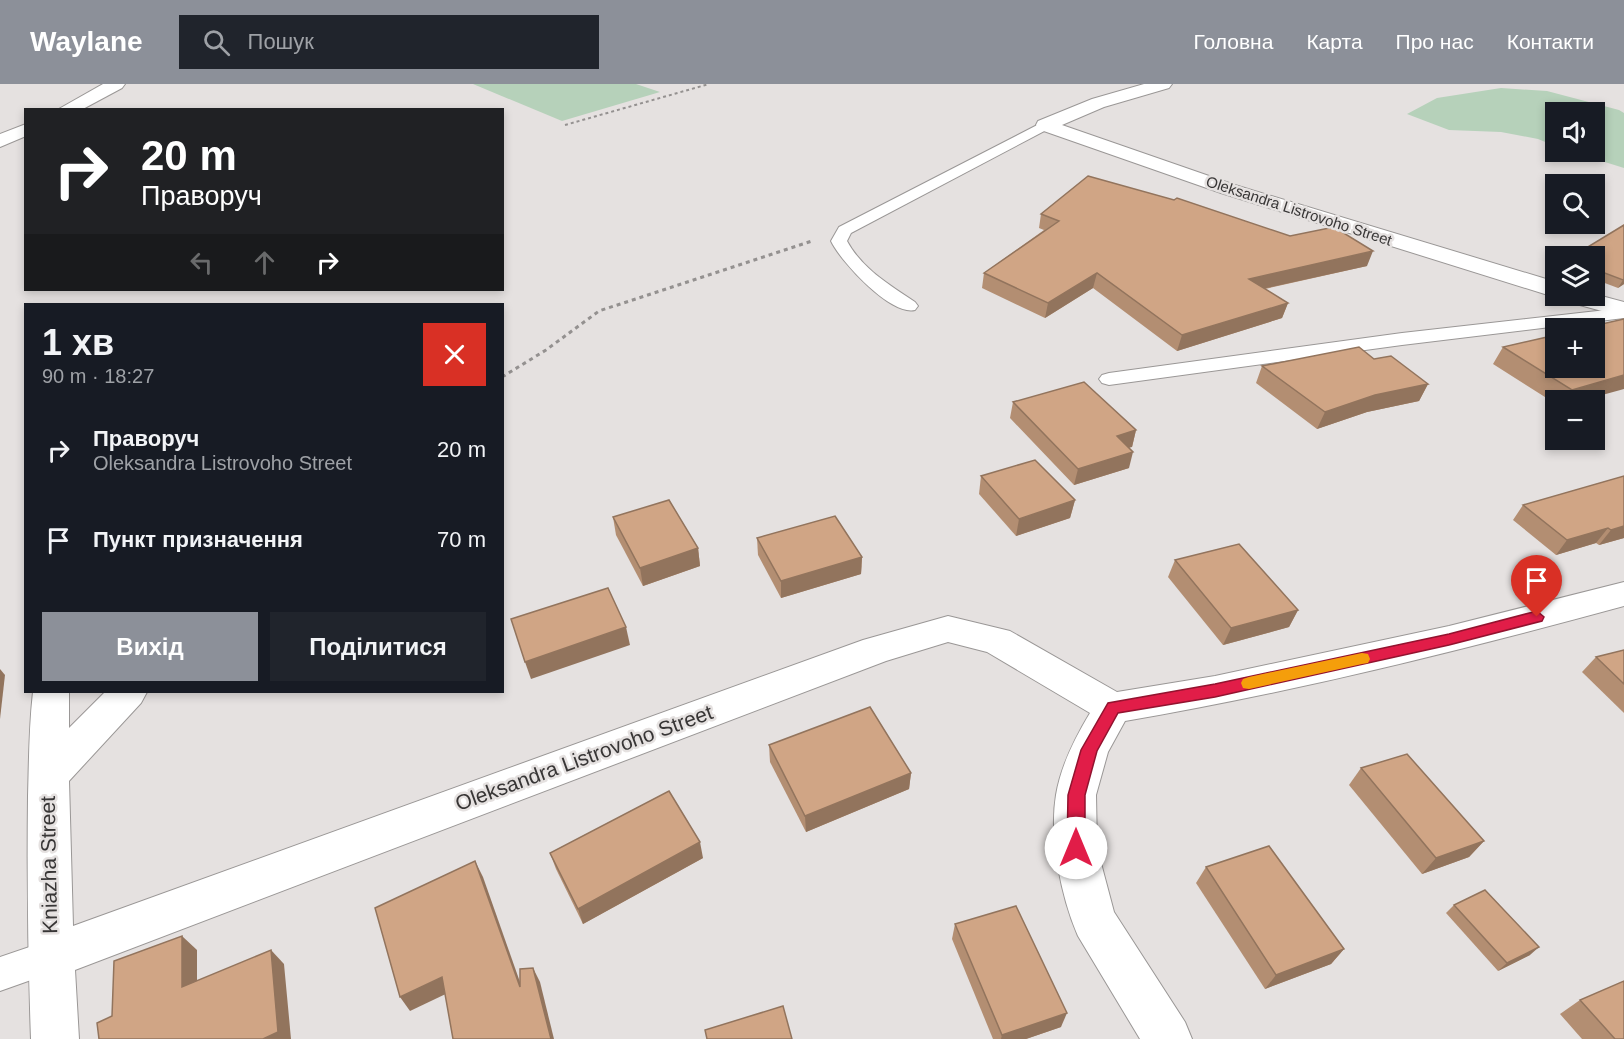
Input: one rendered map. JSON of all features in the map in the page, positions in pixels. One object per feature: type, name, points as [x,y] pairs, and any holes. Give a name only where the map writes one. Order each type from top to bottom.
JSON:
[{"type":"street","points":[[70,108],[116,84]]},
{"type":"street","points":[[1045,125],[1098,103],[1162,84]]},
{"type":"street","name":"Oleksandra Listrovoho Street","points":[[1045,125],[1228,189],[1545,287]]},
{"type":"street","points":[[0,141],[24,130]]},
{"type":"street","points":[[1605,305],[1624,311]]},
{"type":"street","points":[[1168,1039],[1094,921],[1076,848],[1076,795],[1089,750],[1113,708],[1215,691],[1449,640],[1624,594]]},
{"type":"street","name":"Oleksandra Listrovoho Street","points":[[50,957],[755,694],[876,650],[948,629],[998,641],[1113,708]]},
{"type":"street","name":"Kniazha Street","points":[[51,693],[48,776],[50,957],[55,1039]]},
{"type":"street","points":[[48,776],[128,693]]},
{"type":"lane","points":[[909,306],[864,273],[843,252],[839,241],[845,230],[1045,125]]},
{"type":"lane","points":[[1109,379],[1624,311]]},
{"type":"lane","points":[[0,975],[50,957]]},
{"type":"path","points":[[565,125],[709,84]]},
{"type":"path","points":[[504,376],[546,350],[599,311],[845,230]]},
{"type":"green space","points":[[473,84],[636,84],[660,92],[562,121]]},
{"type":"green space","points":[[1501,88],[1547,91],[1589,102],[1545,102],[1545,142],[1501,132],[1449,130],[1407,114],[1437,98]]},
{"type":"green space","points":[[1605,106],[1624,113],[1624,168],[1605,162]]},
{"type":"building","points":[[1088,176],[1174,200],[1177,198],[1290,236],[1334,227],[1373,251],[1249,279],[1288,303],[1182,335],[1097,273],[1048,303],[984,273],[1059,221],[1041,214]]},
{"type":"building","points":[[1624,225],[1624,279],[1605,273],[1605,246],[1589,246]]},
{"type":"building","points":[[1624,319],[1624,375],[1572,390],[1553,378],[1605,378],[1605,323]]},
{"type":"building","points":[[1545,337],[1545,373],[1503,347]]},
{"type":"building","points":[[1359,347],[1374,359],[1391,356],[1428,384],[1375,395],[1325,412],[1262,366]]},
{"type":"building","points":[[1084,382],[1136,430],[1117,436],[1133,452],[1078,469],[1013,402]]},
{"type":"building","points":[[1035,460],[1075,500],[1019,519],[981,476]]},
{"type":"building","points":[[1624,476],[1624,526],[1611,530],[1608,528],[1567,540],[1523,505]]},
{"type":"building","points":[[669,500],[698,548],[640,568],[613,517]]},
{"type":"building","points":[[835,516],[862,557],[781,581],[757,538]]},
{"type":"building","points":[[1239,544],[1298,610],[1231,628],[1175,560]]},
{"type":"building","points":[[608,588],[626,627],[525,662],[511,619]]},
{"type":"building","points":[[1624,650],[1624,684],[1596,657]]},
{"type":"building","points":[[870,707],[911,773],[805,816],[769,745]]},
{"type":"building","points":[[1407,754],[1484,841],[1436,858],[1361,768]]},
{"type":"building","points":[[669,791],[700,842],[578,909],[550,853]]},
{"type":"building","points":[[1269,846],[1344,949],[1276,975],[1206,867]]},
{"type":"building","points":[[475,861],[520,987],[520,969],[533,968],[551,1039],[453,1039],[442,977],[400,997],[375,908]]},
{"type":"building","points":[[1485,890],[1539,947],[1507,963],[1454,905]]},
{"type":"building","points":[[1016,906],[1067,1013],[1002,1035],[955,924]]},
{"type":"building","points":[[182,936],[182,987],[271,950],[278,1032],[263,1039],[99,1039],[97,1023],[112,1016],[114,961]]},
{"type":"building","points":[[1624,981],[1624,1039],[1615,1039],[1580,1000]]},
{"type":"building","points":[[783,1006],[792,1039],[707,1039],[705,1030]]},
{"type":"slow traffic","points":[[1249,683],[1362,659]]},
{"type":"route","points":[[1076,848],[1076,795],[1089,750],[1113,708],[1215,691],[1449,640],[1537,617]]}]
